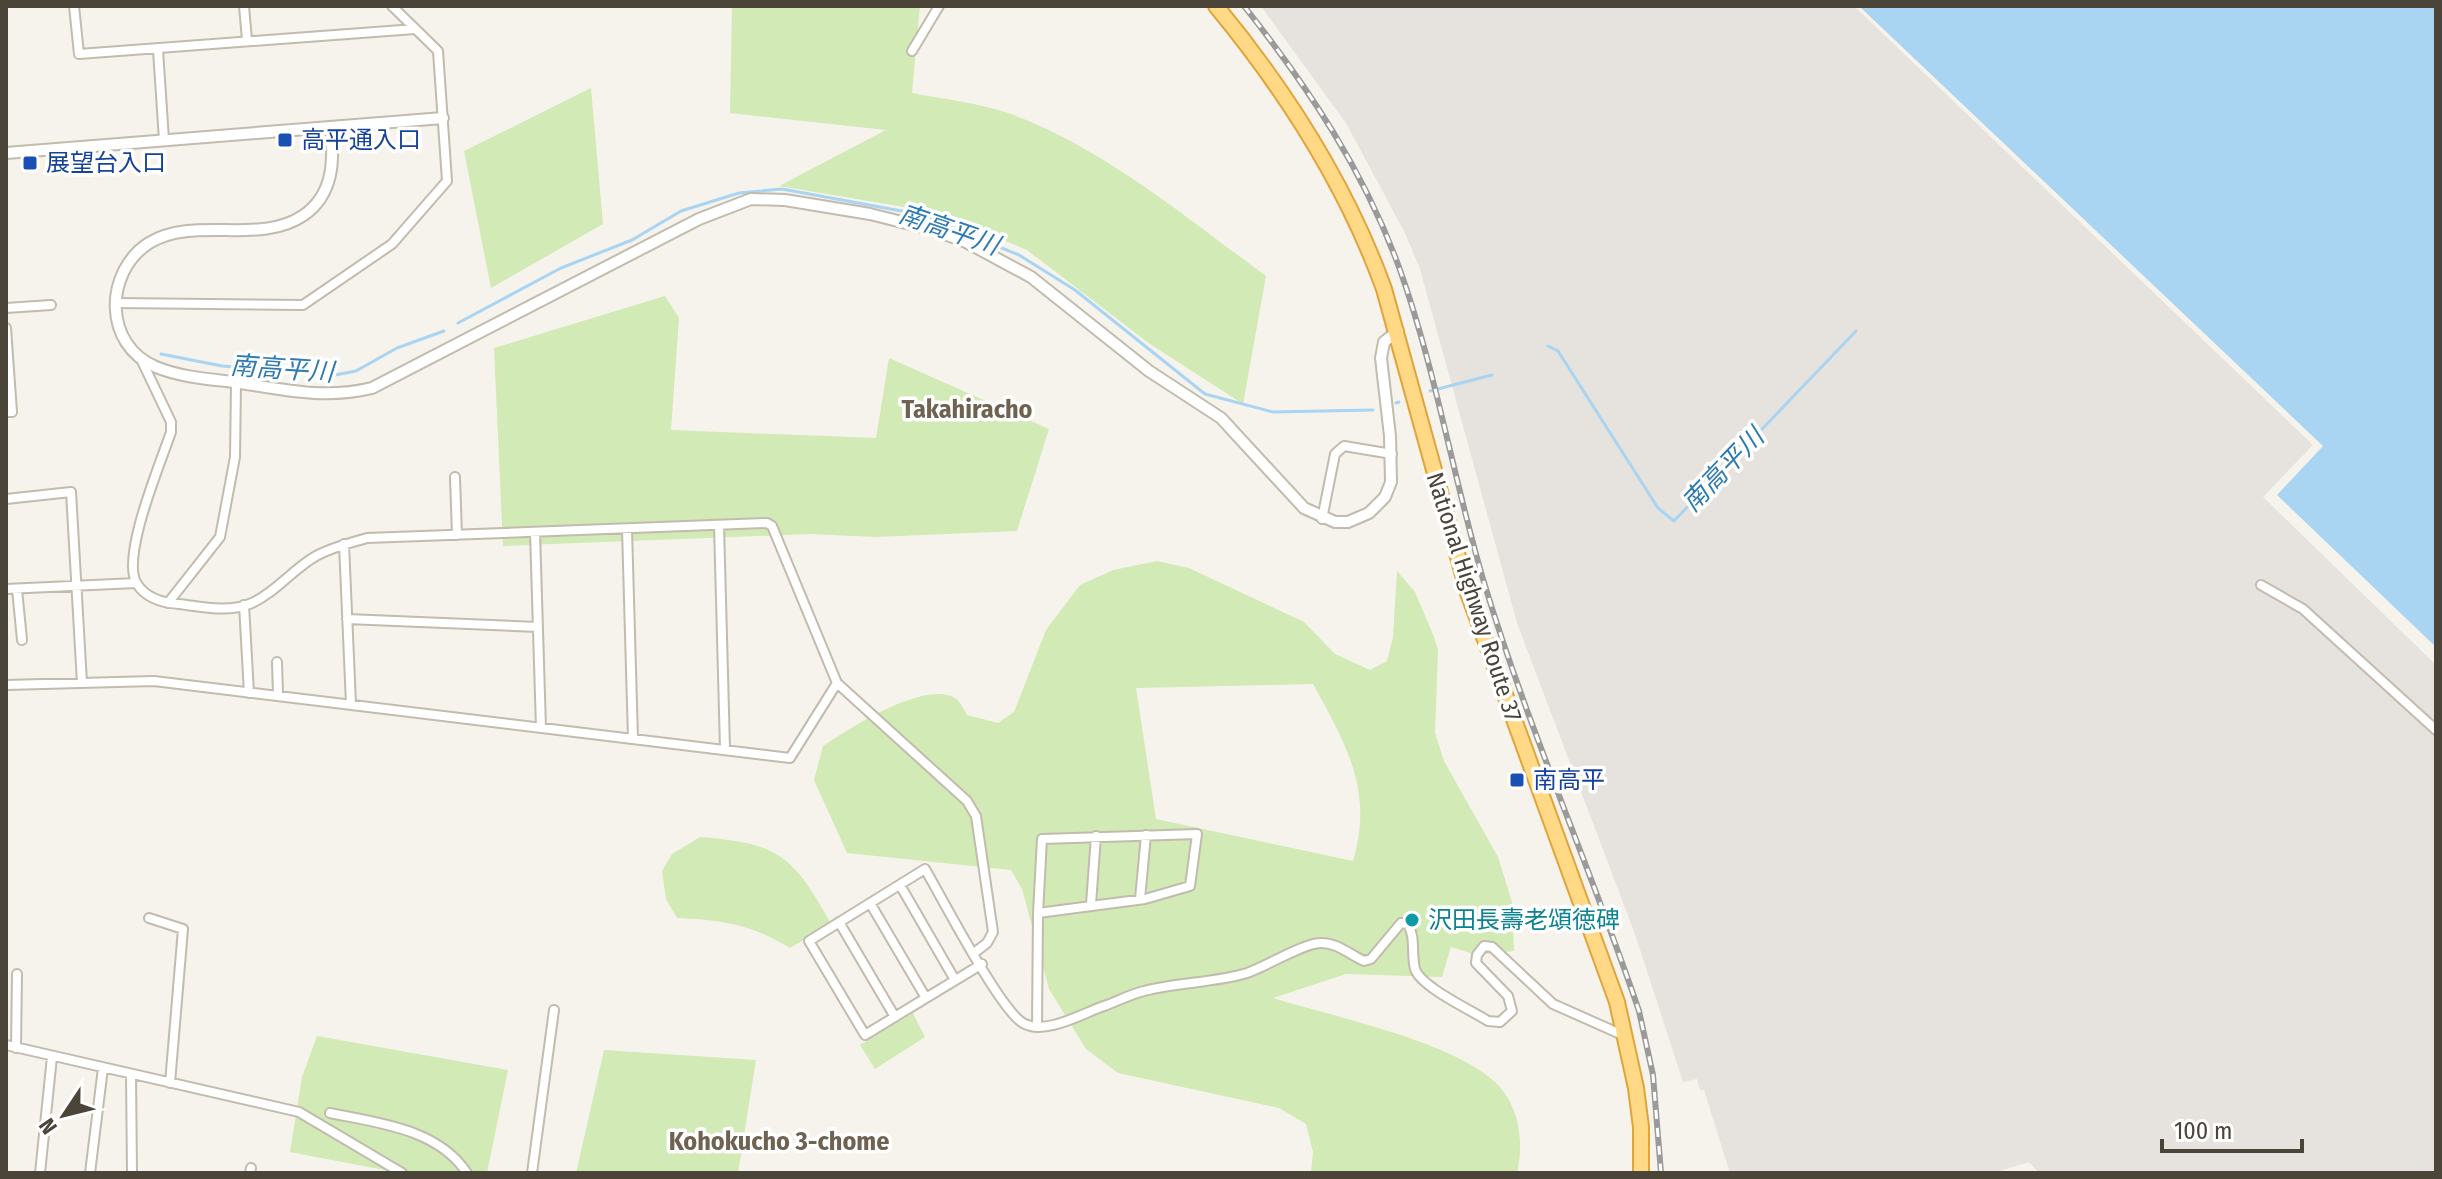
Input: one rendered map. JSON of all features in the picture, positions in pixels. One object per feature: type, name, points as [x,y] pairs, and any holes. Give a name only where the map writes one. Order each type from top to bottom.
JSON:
[{"type":"highway","name":"National Highway Route 37","points":[[1216,6],[1256,54],[1318,148],[1371,251],[1398,331],[1468,593],[1626,1037],[1641,1127],[1641,1173]]},
{"type":"street","points":[[74,6],[79,54],[416,29]]},
{"type":"street","points":[[244,6],[247,40]]},
{"type":"street","points":[[115,303],[303,305],[392,244],[447,181],[438,51],[392,6]]},
{"type":"street","points":[[912,51],[939,6]]},
{"type":"street","points":[[158,50],[164,140]]},
{"type":"street","points":[[6,153],[443,118]]},
{"type":"street","points":[[331,127],[331,176],[321,198],[305,214],[281,226],[160,238],[138,252],[128,263],[115,303],[121,333],[140,357],[171,422],[171,432],[134,552],[132,567],[136,583],[157,600],[222,608],[244,605],[314,557],[367,538],[719,525],[772,526],[837,683],[967,801],[976,816],[993,932],[987,943],[974,953]]},
{"type":"street","points":[[140,357],[170,371],[321,396],[343,395],[372,388],[699,219],[751,199],[785,200],[870,214],[934,230],[966,242],[1031,277],[1149,371],[1221,418],[1289,494],[1322,519],[1348,522],[1379,505],[1391,482],[1392,454],[1381,358],[1384,342],[1398,331]]},
{"type":"street","points":[[6,308],[51,305]]},
{"type":"street","points":[[6,328],[12,412],[6,412]]},
{"type":"street","points":[[168,603],[220,537],[235,457],[236,383]]},
{"type":"street","points":[[1322,519],[1335,454],[1344,446],[1392,454]]},
{"type":"street","points":[[455,477],[457,535]]},
{"type":"street","points":[[6,499],[71,492],[82,683]]},
{"type":"street","points":[[719,525],[725,749]]},
{"type":"street","points":[[627,529],[633,739]]},
{"type":"street","points":[[535,532],[541,728]]},
{"type":"street","points":[[344,544],[351,704]]},
{"type":"street","points":[[6,589],[136,583]]},
{"type":"street","points":[[2261,585],[2303,609],[2436,730]]},
{"type":"street","points":[[17,589],[22,640]]},
{"type":"street","points":[[244,605],[249,693]]},
{"type":"street","points":[[347,619],[538,627]]},
{"type":"street","points":[[277,662],[278,695]]},
{"type":"street","points":[[6,685],[154,681],[790,758],[837,683]]},
{"type":"street","points":[[1037,1026],[1038,913],[1042,839],[1197,834],[1190,886],[1140,899],[1038,913]]},
{"type":"street","points":[[1140,899],[1146,835]]},
{"type":"street","points":[[1091,904],[1096,836]]},
{"type":"street","points":[[982,964],[865,1035],[809,941],[925,869],[1014,1016],[1025,1024],[1037,1026],[1054,1024],[1146,990],[1235,976],[1322,942],[1338,946],[1364,961],[1371,959],[1401,923],[1408,924],[1413,934],[1414,963],[1420,979],[1488,1021],[1500,1022],[1512,1011],[1508,996],[1476,963],[1477,955],[1484,946],[1492,947],[1553,1004],[1626,1037]]},
{"type":"street","points":[[900,885],[955,980]]},
{"type":"street","points":[[870,903],[926,998]]},
{"type":"street","points":[[149,918],[183,929],[170,1083]]},
{"type":"street","points":[[839,922],[895,1017]]},
{"type":"street","points":[[17,974],[11,1047],[299,1112],[402,1173]]},
{"type":"street","points":[[532,1173],[554,1010]]},
{"type":"street","points":[[40,1173],[52,1057]]},
{"type":"street","points":[[90,1173],[103,1068]]},
{"type":"street","points":[[131,1075],[132,1173]]},
{"type":"street","points":[[330,1113],[435,1141],[454,1154],[467,1173]]},
{"type":"shaded area","points":[[1261,6],[1854,6],[2313,445],[2263,497],[2436,665],[2436,1173],[2039,1173],[2029,1162],[1993,1173],[1730,1173],[1704,1090],[1700,1090],[1697,1079],[1683,1082],[1635,934],[1517,623],[1420,269],[1405,233],[1346,123]]},
{"type":"green space","points":[[732,6],[920,6],[912,93],[1008,113],[1043,127],[1142,185],[1266,276],[1243,404],[1150,344],[1027,250],[966,225],[910,208],[779,186],[886,130],[730,113]]},
{"type":"green space","points":[[591,88],[603,224],[491,288],[464,151]]},
{"type":"green space","points":[[665,296],[679,318],[671,430],[876,438],[889,358],[1049,429],[1017,531],[876,537],[810,534],[503,546],[494,348]]},
{"type":"green space","points":[[1157,561],[1189,568],[1304,622],[1335,654],[1370,670],[1387,661],[1393,637],[1397,571],[1415,592],[1438,650],[1435,733],[1444,761],[1498,857],[1512,902],[1514,951],[1477,955],[1451,947],[1442,977],[1346,974],[1273,998],[1390,1031],[1475,1067],[1495,1082],[1515,1113],[1520,1137],[1517,1173],[1311,1173],[1313,1152],[1306,1124],[1279,1108],[1118,1073],[1086,1049],[1049,989],[1022,889],[1011,870],[847,853],[814,780],[823,746],[885,710],[921,696],[937,694],[954,697],[967,715],[998,723],[1014,712],[1046,630],[1080,585],[1113,570]],"holes":[[[1313,684],[1346,748],[1358,790],[1359,836],[1353,861],[1156,819],[1136,688]]]},
{"type":"green space","points":[[700,837],[748,843],[780,857],[805,882],[831,924],[790,948],[762,933],[736,925],[677,918],[666,899],[662,871],[672,854]]},
{"type":"green space","points":[[913,1013],[925,1037],[875,1069],[860,1045]]},
{"type":"green space","points":[[317,1036],[508,1070],[487,1173],[400,1173],[290,1152],[302,1077]]},
{"type":"green space","points":[[604,1050],[756,1060],[738,1173],[576,1173]]},
{"type":"water","points":[[1859,6],[2436,6],[2436,647],[2277,495],[2323,446]]},
{"type":"waterway","name":"南高平川","points":[[458,323],[561,268],[632,240],[681,211],[739,193],[782,189],[918,214],[1019,255],[1075,290],[1205,394],[1273,412],[1373,410]]},
{"type":"waterway","name":"南高平川","points":[[161,354],[222,366],[335,375],[356,371],[397,348],[444,331]]},
{"type":"waterway","name":"南高平川","points":[[1548,346],[1558,351],[1658,508],[1674,521],[1856,331]]},
{"type":"waterway","name":"南高平川","points":[[1430,391],[1492,375]]},
{"type":"railway","points":[[1244,6],[1333,132],[1370,199],[1400,270],[1424,347],[1472,541],[1500,634],[1639,1011],[1653,1075],[1661,1173]]},
{"type":"place","name":"高平通入口","points":[[285,140]]},
{"type":"place","name":"展望台入口","points":[[30,163]]},
{"type":"place","name":"南高平","points":[[1517,780]]},
{"type":"place","name":"沢田長壽老頌徳碑","points":[[1412,920]]},
{"type":"district","name":"Takahiracho","points":[[967,409]]},
{"type":"district","name":"Kohokucho 3-chome","points":[[779,1141]]}]
